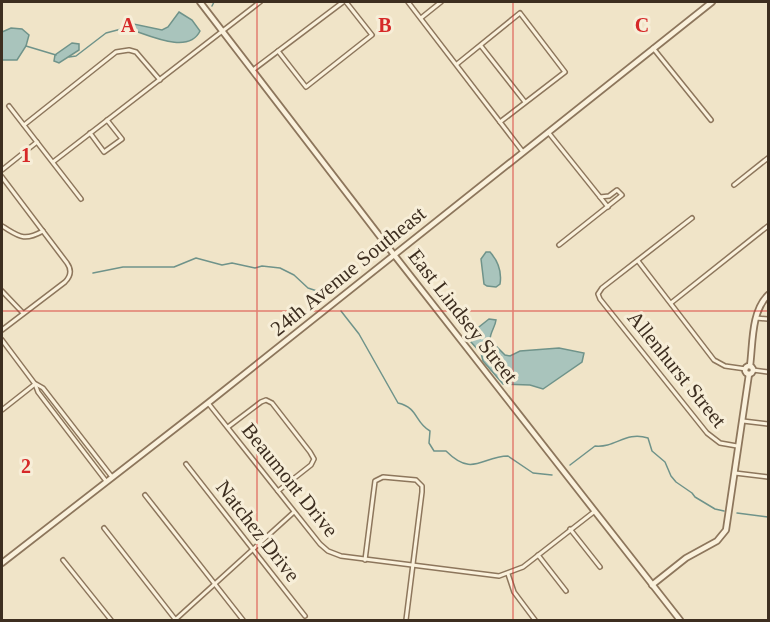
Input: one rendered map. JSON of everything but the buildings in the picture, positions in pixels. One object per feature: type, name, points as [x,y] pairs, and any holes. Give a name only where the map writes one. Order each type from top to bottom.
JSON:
[{"type":"street","name":"East Lindsey Street","points":[[200,2],[680,621]]},
{"type":"street","points":[[53,162],[260,2]]},
{"type":"street","points":[[253,70],[278,51],[344,2],[372,35],[306,87],[278,51]]},
{"type":"street","points":[[408,2],[524,152]]},
{"type":"street","points":[[421,18],[441,2]]},
{"type":"street","name":"24th Avenue Southeast","points":[[2,563],[395,256],[712,2]]},
{"type":"street","points":[[457,64],[520,13],[565,72],[500,122]]},
{"type":"street","points":[[481,46],[525,102]]},
{"type":"street","points":[[653,48],[711,120]]},
{"type":"street","points":[[24,125],[116,52],[122,50],[136,52],[160,80]]},
{"type":"street","points":[[9,106],[81,199]]},
{"type":"street","points":[[90,134],[104,152],[122,139],[107,120]]},
{"type":"street","points":[[548,132],[608,207]]},
{"type":"street","points":[[2,170],[37,142]]},
{"type":"street","points":[[734,185],[768,158]]},
{"type":"street","points":[[2,177],[67,263],[70,271],[65,282],[2,330]]},
{"type":"street","points":[[559,245],[621,198],[622,193],[617,190],[609,196],[600,197]]},
{"type":"street","points":[[692,218],[638,261],[714,360],[725,366],[768,372]]},
{"type":"street","points":[[2,226],[22,238],[32,237],[43,231]]},
{"type":"street","points":[[671,303],[768,226]]},
{"type":"street","name":"Allenhurst Street","points":[[638,261],[602,288],[599,297],[707,433],[720,443],[739,446]]},
{"type":"street","points":[[2,291],[23,314]]},
{"type":"street","points":[[652,585],[686,558],[720,538],[726,531],[756,318],[760,306],[768,295]]},
{"type":"street","points":[[756,318],[768,319]]},
{"type":"street","points":[[2,340],[35,384],[38,392],[106,481]]},
{"type":"street","points":[[2,410],[35,384]]},
{"type":"street","points":[[35,384],[43,388],[112,477]]},
{"type":"street","points":[[228,428],[261,402],[266,400],[272,403],[312,454],[313,463],[278,491]]},
{"type":"street","name":"Beaumont Drive","points":[[208,403],[294,512],[328,551],[364,560],[495,576],[508,574]]},
{"type":"street","points":[[743,421],[768,424]]},
{"type":"street","name":"Natchez Drive","points":[[186,464],[305,616]]},
{"type":"street","points":[[735,473],[768,477]]},
{"type":"street","points":[[364,560],[375,481],[383,477],[416,480],[422,488],[406,621]]},
{"type":"street","points":[[145,495],[243,621]]},
{"type":"street","points":[[535,621],[514,592],[508,574],[519,569],[595,511]]},
{"type":"street","points":[[104,528],[176,620],[294,512]]},
{"type":"street","points":[[570,529],[600,567]]},
{"type":"street","points":[[538,555],[567,591]]},
{"type":"street","points":[[63,560],[111,621]]},
{"type":"water","points":[[179,12],[192,20],[200,31],[186,42],[166,41],[126,28],[129,23],[162,30],[168,27]]},
{"type":"water","points":[[11,28],[22,29],[29,35],[26,46],[17,60],[2,60],[2,32]]},
{"type":"water","points":[[72,43],[79,44],[79,50],[59,63],[54,61],[55,55]]},
{"type":"water","points":[[486,252],[490,252],[499,267],[500,284],[496,287],[484,284],[481,259]]},
{"type":"water","points":[[489,319],[496,320],[490,340],[505,355],[510,356],[520,351],[559,348],[584,353],[582,362],[543,389],[530,385],[503,384],[483,361],[481,353],[471,342],[474,331]]},
{"type":"waterway","points":[[212,6],[214,2]]},
{"type":"waterway","points":[[69,57],[76,56],[106,33],[125,28]]},
{"type":"waterway","points":[[26,46],[56,55]]},
{"type":"waterway","points":[[93,273],[123,267],[174,267],[196,258],[222,265],[232,263],[255,268],[262,266],[280,268],[294,275],[308,288],[329,295]]},
{"type":"waterway","points":[[341,311],[359,334],[398,403],[410,408],[421,424],[430,431],[429,443],[434,451],[446,451],[455,459],[471,464],[508,456],[533,473],[552,475]]},
{"type":"waterway","points":[[570,465],[595,446],[609,445],[633,437],[648,438],[652,451],[665,462],[676,482],[695,497],[715,509],[724,511]]},
{"type":"waterway","points":[[737,513],[768,517]]}]
